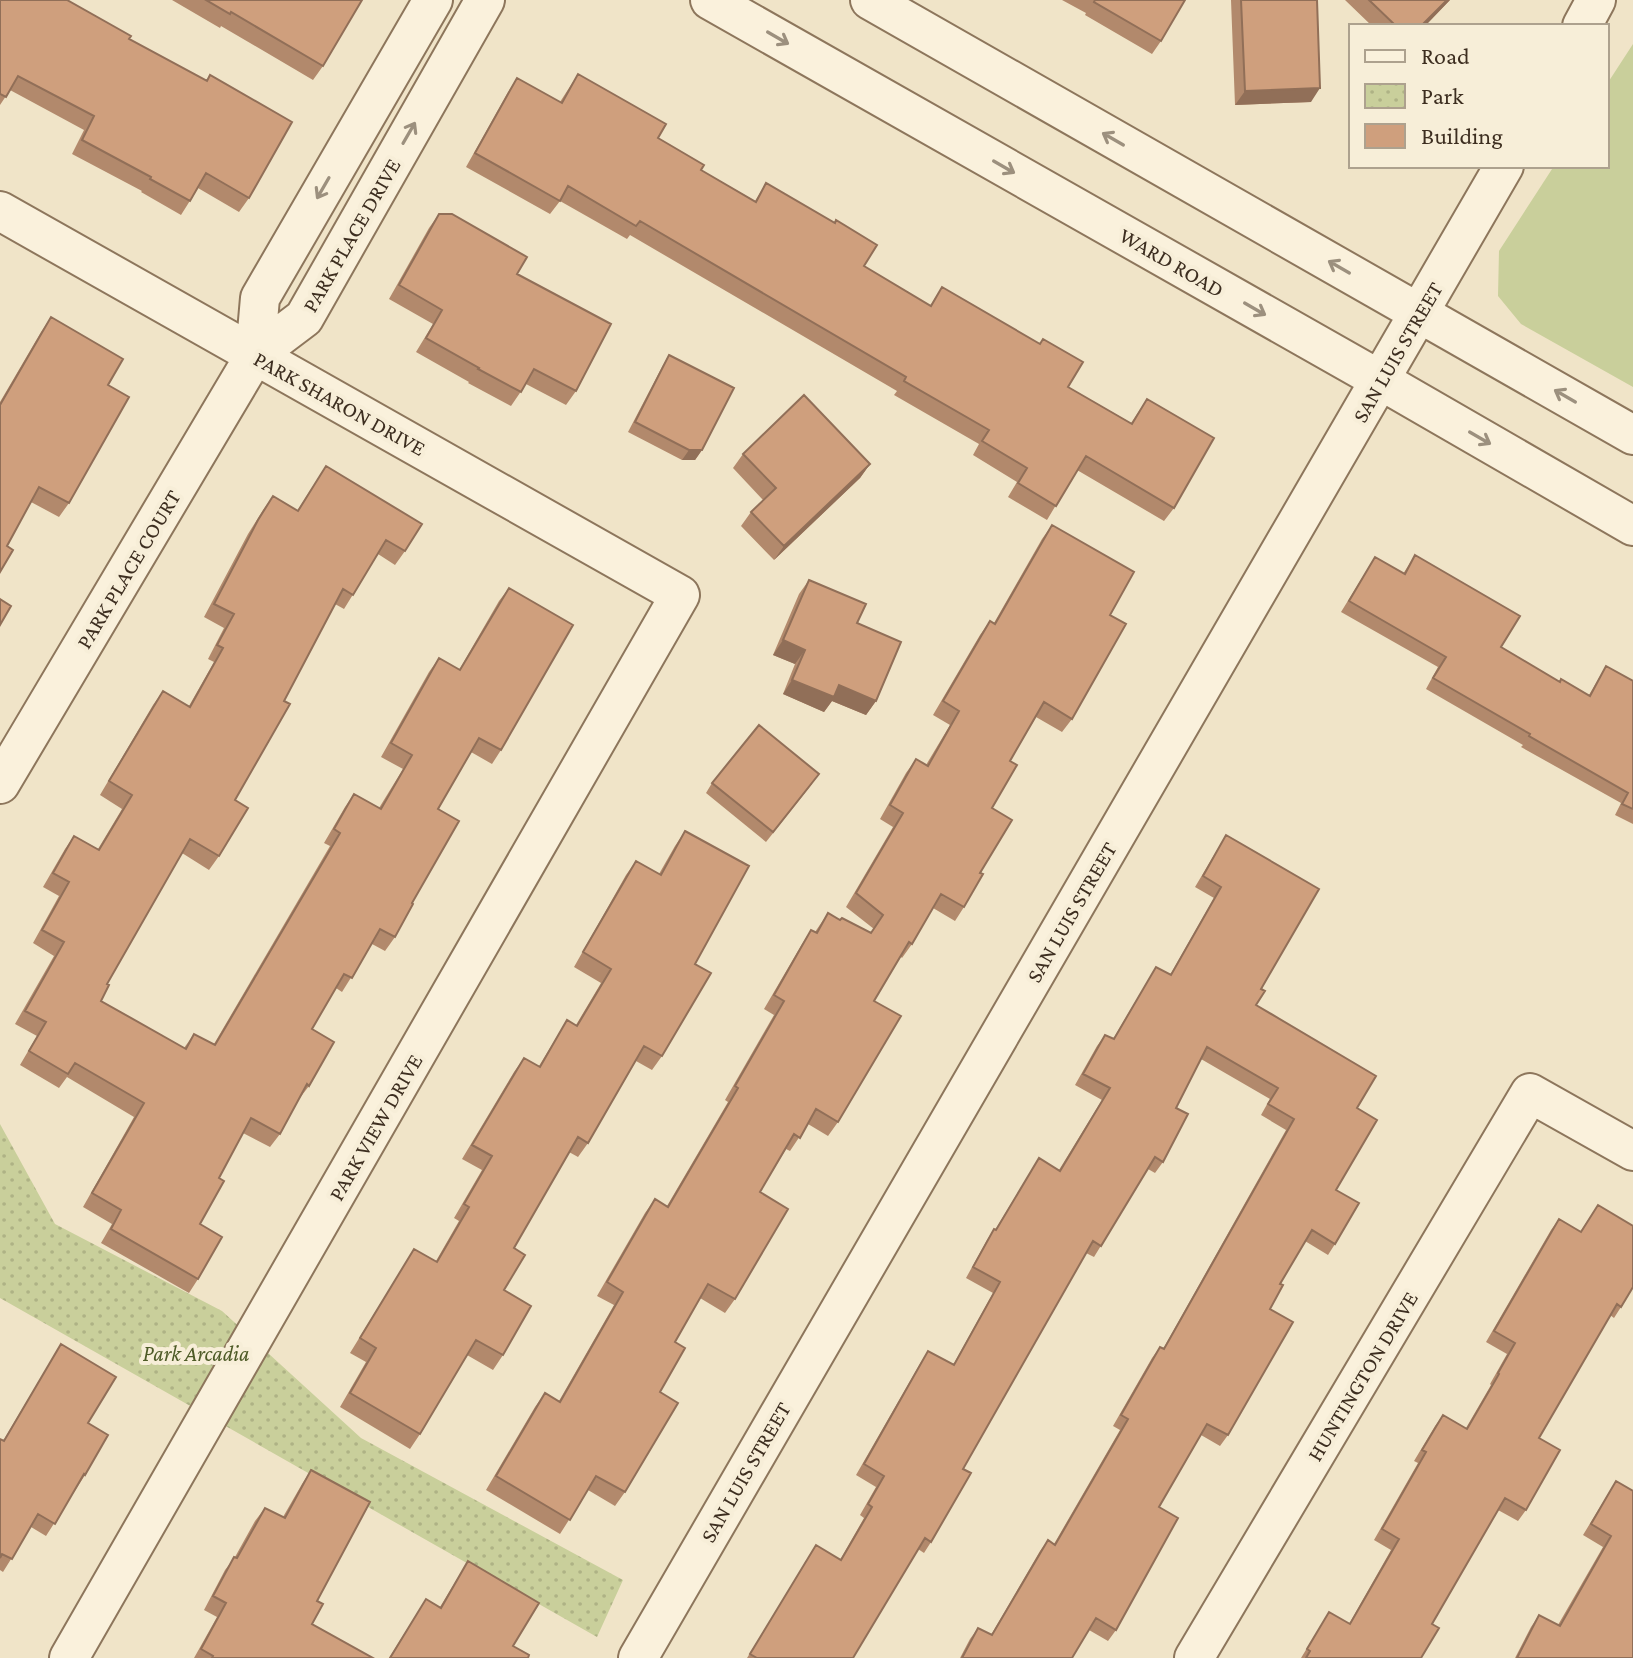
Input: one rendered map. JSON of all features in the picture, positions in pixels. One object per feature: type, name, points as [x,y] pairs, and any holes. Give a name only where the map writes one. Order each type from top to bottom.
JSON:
[{"type":"street","points":[[255,355],[260,298],[433,0]]},
{"type":"street","name":"PARK PLACE DRIVE","points":[[255,355],[304,318],[485,0]]},
{"type":"street","name":"WARD ROAD","points":[[710,0],[1633,526]]},
{"type":"street","points":[[870,0],[1633,435]]},
{"type":"street","points":[[1583,24],[1596,0]]},
{"type":"street","name":"SAN LUIS STREET","points":[[638,1658],[1503,168]]},
{"type":"street","name":"PARK SHARON DRIVE","points":[[0,211],[680,595]]},
{"type":"street","name":"PARK PLACE COURT","points":[[0,784],[255,355]]},
{"type":"street","name":"PARK VIEW DRIVE","points":[[69,1658],[680,595]]},
{"type":"street","name":"HUNTINGTON DRIVE","points":[[1194,1658],[1530,1093],[1633,1151]]},
{"type":"green space","points":[[1633,44],[1633,387],[1521,324],[1498,296],[1499,251],[1553,168],[1609,168],[1609,81]]},
{"type":"green space","name":"Park Arcadia","points":[[0,1124],[55,1224],[222,1311],[361,1438],[623,1580],[597,1637],[0,1298]]},
{"type":"building","points":[[0,0],[67,0],[131,36],[129,39],[207,81],[210,75],[292,122],[249,198],[206,173],[190,201],[82,140],[94,116],[18,76],[6,97],[0,94]]},
{"type":"building","points":[[206,0],[362,0],[323,66]]},
{"type":"building","points":[[1095,0],[1185,0],[1161,41]]},
{"type":"building","points":[[1241,0],[1317,0],[1320,88],[1245,91]]},
{"type":"building","points":[[1369,0],[1447,0],[1423,24],[1394,24]]},
{"type":"building","points":[[578,74],[666,124],[658,138],[704,165],[701,170],[756,202],[766,183],[877,245],[864,266],[931,306],[942,287],[1040,344],[1043,339],[1083,362],[1068,387],[1132,424],[1147,399],[1214,438],[1174,508],[1086,456],[1056,506],[1018,483],[1027,468],[982,441],[989,430],[904,381],[906,377],[640,221],[636,226],[568,186],[560,201],[475,153],[517,78],[562,103]]},
{"type":"building","points":[[439,214],[452,214],[527,257],[517,274],[611,324],[576,391],[534,369],[521,392],[426,338],[442,310],[399,285]]},
{"type":"building","points":[[51,317],[123,359],[108,385],[129,397],[69,503],[39,487],[7,546],[13,550],[0,572],[0,405]]},
{"type":"building","points":[[669,355],[734,388],[702,450],[689,450],[635,422]]},
{"type":"building","points":[[804,395],[870,464],[784,546],[751,512],[776,488],[743,454]]},
{"type":"building","points":[[326,466],[422,524],[405,551],[386,540],[353,595],[343,589],[284,701],[290,704],[235,800],[248,808],[219,856],[190,839],[107,984],[101,1001],[186,1049],[194,1034],[215,1045],[340,833],[334,829],[354,794],[381,809],[412,755],[391,743],[439,658],[460,670],[509,588],[573,625],[501,750],[479,738],[438,809],[459,821],[395,937],[380,929],[352,978],[344,974],[312,1029],[334,1042],[280,1134],[251,1118],[219,1178],[224,1181],[200,1224],[222,1237],[198,1279],[111,1229],[121,1210],[92,1193],[144,1103],[75,1063],[68,1074],[29,1051],[46,1022],[25,1011],[64,942],[42,930],[69,882],[53,873],[74,836],[99,850],[132,795],[109,781],[163,691],[190,707],[223,648],[217,645],[234,614],[214,604],[273,496],[298,511]]},
{"type":"building","points":[[1052,525],[1134,572],[1110,615],[1126,624],[1072,719],[1044,702],[1010,761],[1017,765],[992,808],[1012,820],[980,873],[983,874],[964,907],[941,894],[874,1001],[901,1016],[838,1122],[816,1109],[800,1138],[794,1134],[760,1192],[788,1209],[735,1299],[708,1284],[675,1342],[685,1348],[660,1392],[678,1403],[625,1492],[596,1476],[570,1520],[496,1476],[545,1393],[560,1402],[623,1292],[607,1282],[655,1199],[668,1207],[738,1088],[735,1086],[784,1001],[774,995],[811,930],[817,933],[828,913],[871,933],[883,915],[856,893],[903,813],[890,805],[916,759],[928,766],[959,711],[943,701],[990,621],[995,624]]},
{"type":"building","points":[[1415,555],[1520,616],[1501,647],[1560,682],[1561,679],[1590,696],[1606,666],[1633,681],[1633,809],[1622,804],[1628,793],[1433,678],[1446,657],[1349,601],[1375,557],[1405,574]]},
{"type":"building","points":[[809,580],[866,604],[857,623],[901,642],[876,701],[839,685],[834,697],[792,680],[805,650],[783,640]]},
{"type":"building","points":[[0,599],[11,606],[0,625]]},
{"type":"building","points":[[759,725],[819,774],[773,832],[712,783]]},
{"type":"building","points":[[685,831],[749,866],[695,964],[711,973],[662,1056],[644,1046],[588,1143],[578,1137],[514,1248],[525,1255],[504,1290],[531,1306],[503,1355],[476,1340],[420,1434],[350,1393],[376,1348],[360,1338],[414,1249],[437,1262],[469,1207],[464,1204],[492,1156],[472,1145],[524,1058],[540,1067],[567,1020],[577,1026],[611,969],[583,952],[636,861],[661,875]]},
{"type":"building","points":[[1226,835],[1319,889],[1261,989],[1265,991],[1256,1005],[1376,1076],[1357,1108],[1377,1120],[1336,1190],[1359,1203],[1335,1244],[1312,1230],[1280,1284],[1283,1285],[1270,1309],[1293,1322],[1228,1435],[1207,1424],[1159,1507],[1178,1518],[1116,1630],[1096,1618],[1072,1658],[962,1658],[978,1628],[992,1635],[1048,1540],[1055,1545],[1128,1419],[1121,1415],[1160,1347],[1164,1349],[1294,1119],[1268,1104],[1278,1088],[1207,1047],[1176,1108],[1188,1114],[1163,1162],[1155,1157],[1101,1246],[1093,1241],[963,1469],[971,1473],[931,1542],[925,1538],[853,1658],[757,1658],[750,1654],[816,1545],[841,1560],[872,1507],[868,1504],[884,1476],[864,1464],[928,1351],[954,1365],[1000,1282],[973,1267],[1039,1158],[1060,1171],[1110,1088],[1083,1074],[1105,1035],[1114,1039],[1156,967],[1171,975],[1221,887],[1203,876]]},
{"type":"building","points":[[1598,1205],[1633,1226],[1633,1287],[1621,1307],[1617,1304],[1539,1438],[1560,1450],[1526,1510],[1505,1498],[1432,1624],[1439,1628],[1421,1658],[1306,1658],[1310,1651],[1307,1649],[1329,1612],[1350,1624],[1399,1539],[1382,1529],[1426,1452],[1422,1450],[1443,1415],[1467,1429],[1499,1374],[1515,1343],[1494,1331],[1559,1219],[1581,1232]]},
{"type":"building","points":[[61,1344],[116,1377],[88,1423],[108,1435],[55,1524],[38,1514],[12,1559],[2,1554],[0,1558],[0,1439],[4,1441]]},
{"type":"building","points":[[311,1470],[370,1502],[317,1601],[323,1604],[312,1624],[373,1658],[212,1658],[201,1649],[226,1603],[213,1596],[265,1508],[285,1518]]},
{"type":"building","points":[[1616,1481],[1633,1491],[1633,1658],[1517,1658],[1539,1615],[1560,1626],[1611,1536],[1591,1524]]},
{"type":"building","points":[[468,1561],[539,1603],[513,1646],[529,1655],[528,1658],[390,1658],[426,1599],[441,1608]]}]
